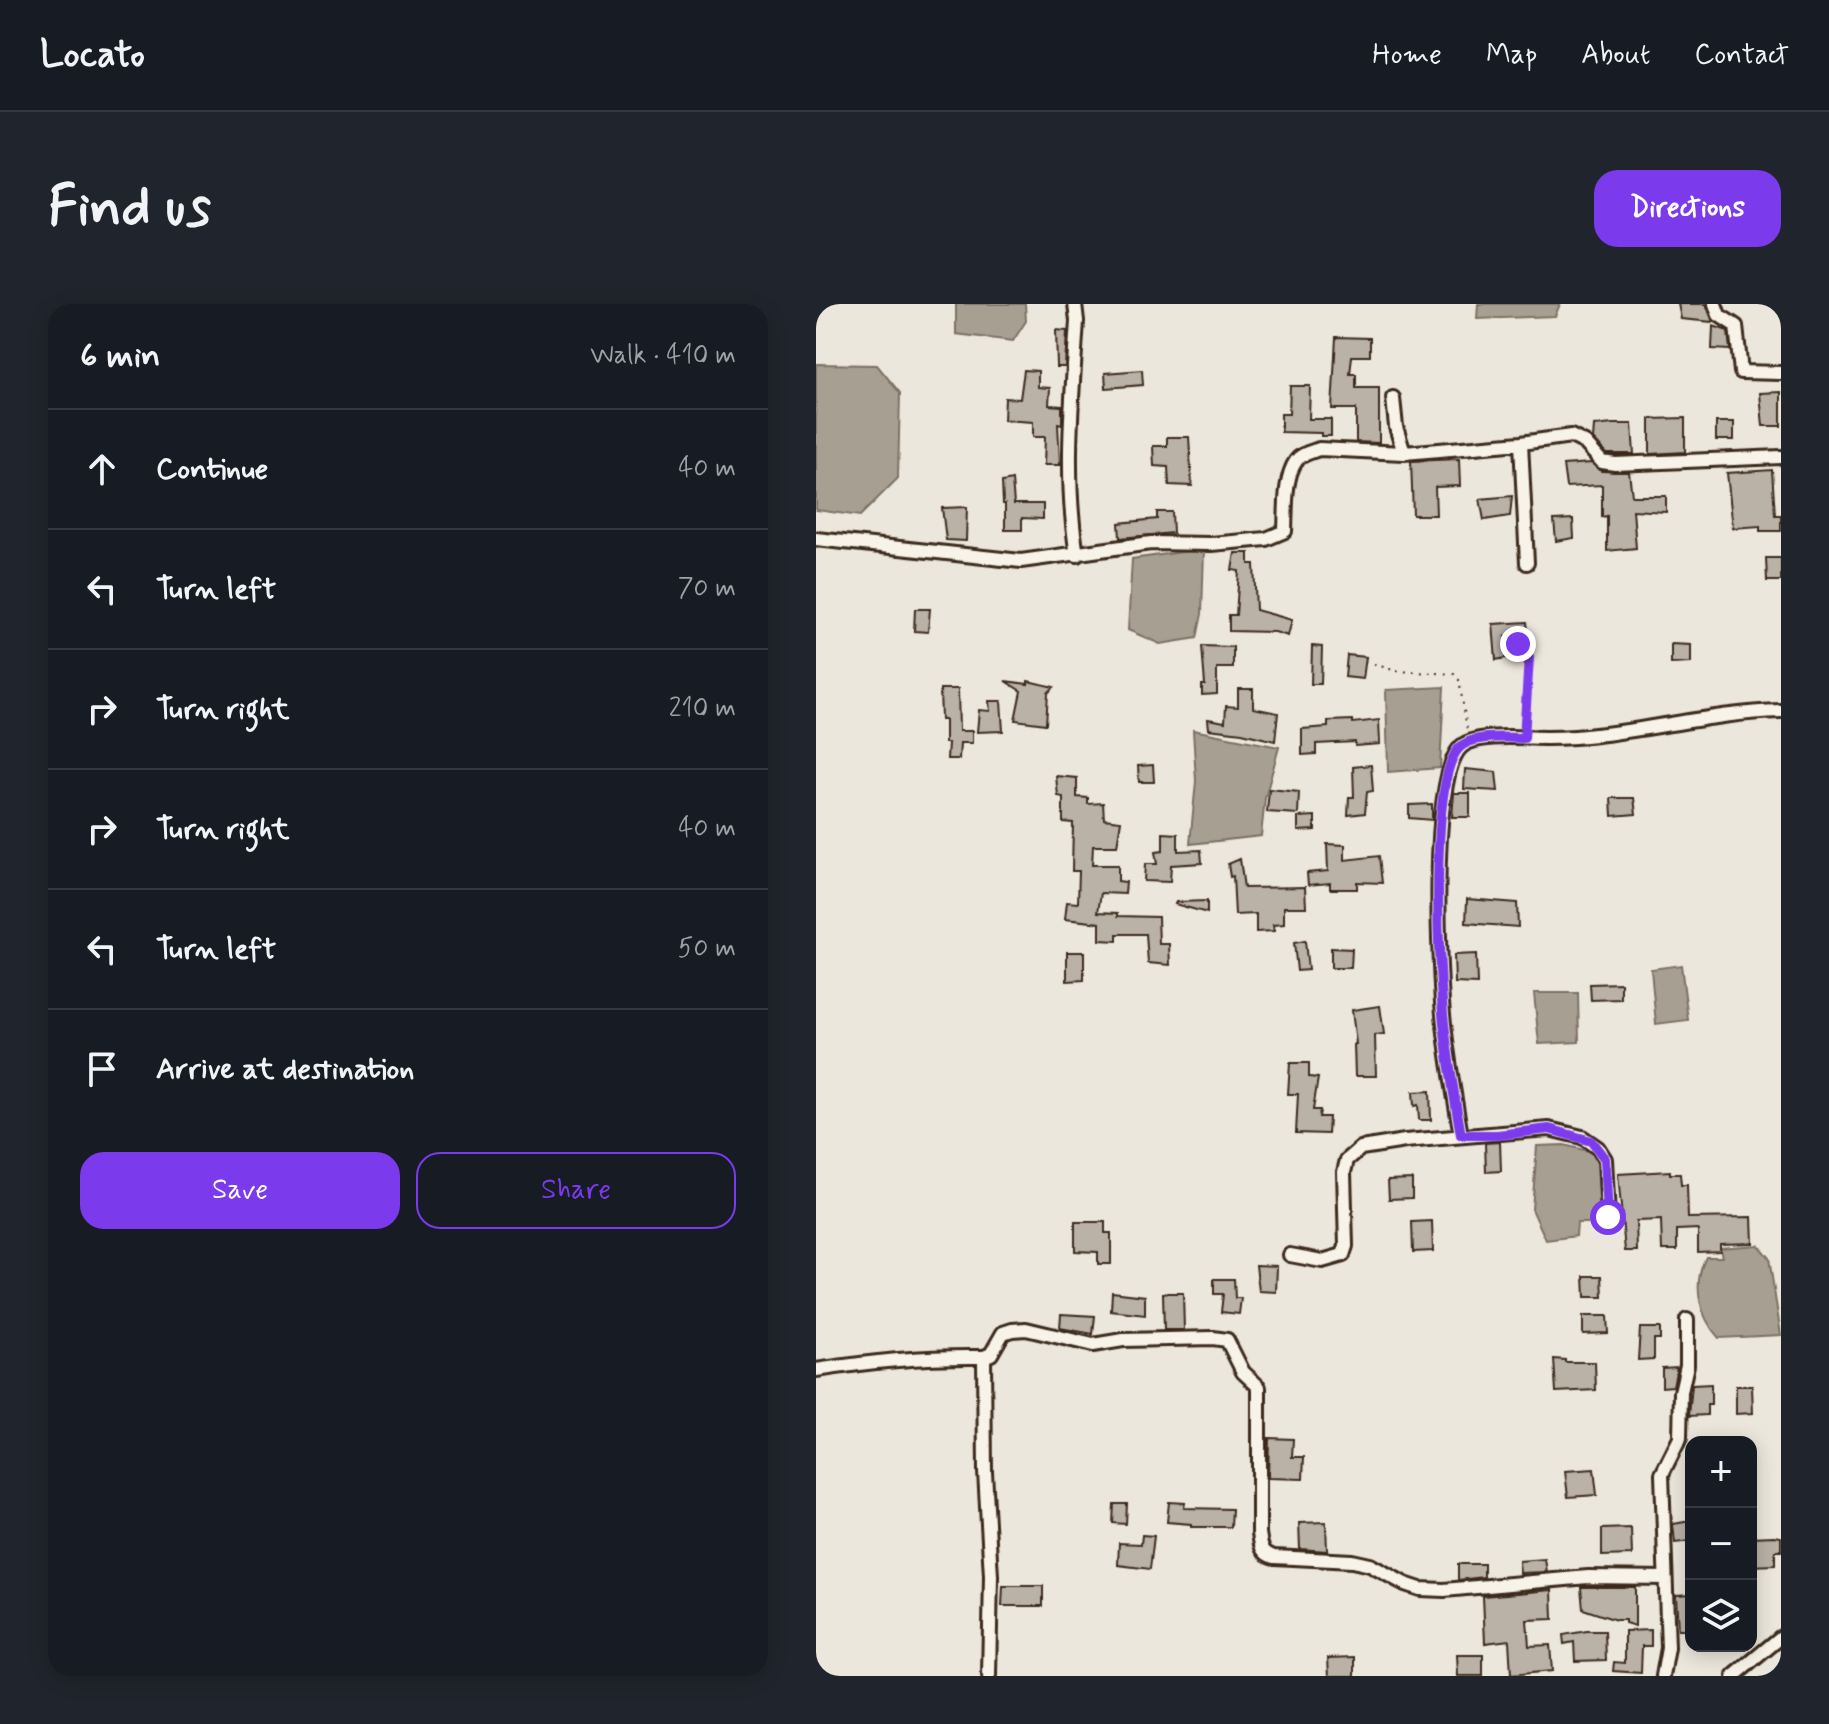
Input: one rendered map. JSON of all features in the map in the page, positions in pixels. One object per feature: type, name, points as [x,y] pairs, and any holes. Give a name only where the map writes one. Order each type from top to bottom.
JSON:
[{"type":"street","points":[[1075,304],[1077,321],[1069,494],[1077,555]]},
{"type":"street","points":[[1715,304],[1719,315],[1736,326],[1741,372],[1781,373]]},
{"type":"street","points":[[1393,398],[1396,427],[1404,453]]},
{"type":"street","points":[[816,539],[1021,561],[1151,543],[1211,544],[1266,539],[1285,531],[1291,475],[1300,457],[1319,449],[1404,453],[1571,436],[1585,443],[1602,462],[1615,464],[1781,457]]},
{"type":"street","points":[[1521,443],[1527,563]]},
{"type":"street","points":[[1461,1135],[1443,1012],[1439,899],[1442,807],[1451,760],[1460,747],[1469,742],[1495,738],[1621,732],[1781,711]]},
{"type":"street","points":[[1290,1255],[1322,1261],[1343,1255],[1346,1246],[1344,1172],[1347,1160],[1361,1148],[1405,1141],[1549,1129],[1591,1141],[1605,1159],[1608,1217]]},
{"type":"street","points":[[1663,1676],[1668,1648],[1662,1474],[1680,1438],[1681,1392],[1687,1365],[1687,1320]]},
{"type":"street","points":[[816,1370],[875,1361],[984,1357],[991,1354],[1003,1333],[1012,1330],[1026,1329],[1093,1345],[1123,1340],[1227,1340],[1243,1372],[1259,1387],[1259,1533],[1261,1549],[1266,1555],[1352,1561],[1370,1565],[1420,1589],[1444,1590],[1588,1577],[1665,1578]]},
{"type":"street","points":[[984,1357],[985,1472],[991,1576],[989,1676]]},
{"type":"street","points":[[1734,1676],[1781,1637]]},
{"type":"path","points":[[1505,636],[1529,657],[1524,738]]},
{"type":"path","points":[[1374,664],[1396,671],[1454,674],[1459,680],[1469,742]]},
{"type":"shaded area","points":[[956,304],[1025,304],[1026,321],[1013,341],[956,334]]},
{"type":"shaded area","points":[[1478,304],[1560,304],[1555,316],[1477,319]]},
{"type":"shaded area","points":[[816,364],[877,365],[900,393],[898,478],[860,516],[816,510]]},
{"type":"shaded area","points":[[1204,549],[1202,614],[1197,638],[1160,644],[1128,630],[1132,559]]},
{"type":"shaded area","points":[[1444,687],[1440,768],[1388,772],[1386,690]]},
{"type":"shaded area","points":[[1193,730],[1279,747],[1265,798],[1261,836],[1190,844],[1196,781]]},
{"type":"shaded area","points":[[1681,965],[1688,1020],[1656,1024],[1651,969]]},
{"type":"shaded area","points":[[1534,993],[1578,993],[1579,1042],[1539,1044]]},
{"type":"shaded area","points":[[1564,1145],[1591,1152],[1601,1163],[1605,1223],[1577,1223],[1576,1236],[1546,1240],[1532,1209],[1537,1146]]},
{"type":"shaded area","points":[[1758,1245],[1769,1258],[1781,1335],[1719,1338],[1702,1310],[1700,1299],[1699,1278],[1706,1257],[1722,1257],[1720,1248]]},
{"type":"building","points":[[1678,304],[1706,304],[1713,322],[1681,319]]},
{"type":"building","points":[[1713,326],[1728,331],[1730,350],[1712,349]]},
{"type":"building","points":[[1056,330],[1067,331],[1065,367],[1057,367]]},
{"type":"building","points":[[1336,337],[1370,338],[1370,356],[1352,356],[1350,374],[1356,374],[1356,388],[1379,388],[1379,443],[1356,442],[1356,409],[1332,409]]},
{"type":"building","points":[[1024,370],[1038,371],[1038,387],[1050,388],[1049,405],[1062,406],[1062,425],[1058,424],[1060,465],[1044,465],[1045,437],[1033,437],[1033,422],[1004,420],[1005,398],[1020,399]]},
{"type":"building","points":[[1142,370],[1143,385],[1106,388],[1105,373]]},
{"type":"building","points":[[1290,386],[1310,386],[1309,419],[1331,419],[1331,436],[1281,432],[1281,414],[1289,414]]},
{"type":"building","points":[[1781,392],[1781,426],[1763,426],[1760,393]]},
{"type":"building","points":[[1685,418],[1685,452],[1650,454],[1650,419]]},
{"type":"building","points":[[1716,422],[1734,422],[1734,440],[1716,440]]},
{"type":"building","points":[[1632,424],[1634,454],[1607,454],[1593,439],[1594,426]]},
{"type":"building","points":[[1167,437],[1189,437],[1192,486],[1169,485],[1168,467],[1154,466],[1153,446],[1167,446]]},
{"type":"building","points":[[1459,459],[1460,486],[1435,487],[1436,515],[1413,515],[1411,461]]},
{"type":"building","points":[[1591,463],[1601,471],[1629,472],[1632,496],[1666,496],[1666,512],[1633,510],[1636,548],[1607,551],[1607,516],[1602,517],[1602,485],[1566,487],[1563,465]]},
{"type":"building","points":[[1772,470],[1775,515],[1781,515],[1781,531],[1760,531],[1760,526],[1733,528],[1727,473]]},
{"type":"building","points":[[1012,480],[1014,504],[1043,504],[1043,519],[1022,518],[1022,530],[1005,530],[1002,482]]},
{"type":"building","points":[[1512,496],[1510,516],[1484,520],[1480,499]]},
{"type":"building","points":[[967,507],[966,541],[946,540],[942,508]]},
{"type":"building","points":[[1157,512],[1172,512],[1173,533],[1120,538],[1119,523],[1157,519]]},
{"type":"building","points":[[1573,519],[1574,538],[1556,541],[1554,520]]},
{"type":"building","points":[[1235,553],[1249,553],[1249,564],[1254,564],[1256,610],[1292,620],[1288,636],[1275,632],[1229,631],[1229,615],[1236,615],[1239,571],[1232,570]]},
{"type":"building","points":[[1766,558],[1781,558],[1781,581],[1767,581]]},
{"type":"building","points":[[915,609],[930,609],[928,632],[914,631]]},
{"type":"building","points":[[1527,622],[1528,631],[1515,634],[1520,655],[1496,660],[1493,624]]},
{"type":"building","points":[[1671,644],[1691,645],[1691,663],[1671,664]]},
{"type":"building","points":[[1202,646],[1233,647],[1233,668],[1217,668],[1217,694],[1202,695],[1202,685],[1205,685]]},
{"type":"building","points":[[1312,646],[1322,647],[1321,684],[1311,684]]},
{"type":"building","points":[[1347,655],[1366,657],[1363,679],[1345,677]]},
{"type":"building","points":[[1005,681],[1028,684],[1028,681],[1054,687],[1048,693],[1046,724],[1015,720],[1021,691]]},
{"type":"building","points":[[940,689],[958,689],[959,731],[972,731],[972,743],[960,743],[959,759],[947,759],[948,743],[945,743],[945,720],[941,720]]},
{"type":"building","points":[[1238,689],[1253,689],[1253,708],[1278,713],[1275,741],[1209,729],[1208,719],[1225,722],[1226,706],[1238,707]]},
{"type":"building","points":[[989,701],[1001,701],[1003,731],[977,732],[979,710],[990,711]]},
{"type":"building","points":[[1353,720],[1353,723],[1379,720],[1380,744],[1316,744],[1316,754],[1302,755],[1302,729],[1328,727],[1328,721]]},
{"type":"building","points":[[1153,765],[1154,782],[1139,782],[1138,766]]},
{"type":"building","points":[[1371,765],[1373,791],[1367,792],[1365,813],[1348,815],[1349,797],[1354,797],[1353,767]]},
{"type":"building","points":[[1465,769],[1496,772],[1498,791],[1464,789]]},
{"type":"building","points":[[1056,776],[1077,778],[1077,797],[1088,798],[1088,804],[1103,803],[1104,819],[1121,821],[1117,846],[1093,846],[1092,865],[1118,865],[1118,881],[1126,882],[1125,894],[1101,893],[1098,912],[1158,917],[1159,944],[1169,944],[1170,965],[1148,963],[1146,934],[1117,934],[1117,941],[1100,940],[1100,923],[1065,919],[1067,902],[1078,903],[1079,871],[1072,871],[1073,823],[1063,822],[1063,797],[1058,796]]},
{"type":"building","points":[[1269,789],[1299,792],[1298,814],[1267,812]]},
{"type":"building","points":[[1454,793],[1470,793],[1470,817],[1452,817]]},
{"type":"building","points":[[1611,798],[1634,798],[1636,814],[1612,816]]},
{"type":"building","points":[[1432,804],[1432,820],[1409,818],[1409,805]]},
{"type":"building","points":[[1315,816],[1315,830],[1298,831],[1298,817]]},
{"type":"building","points":[[1163,833],[1178,834],[1178,851],[1201,850],[1202,863],[1171,865],[1170,882],[1144,881],[1145,864],[1157,864],[1155,852],[1163,851]]},
{"type":"building","points":[[1327,844],[1345,845],[1345,860],[1379,856],[1382,883],[1357,882],[1357,889],[1330,889],[1330,883],[1308,885],[1307,873],[1328,871]]},
{"type":"building","points":[[1240,859],[1244,888],[1305,887],[1306,907],[1284,907],[1284,924],[1273,925],[1274,931],[1256,932],[1256,914],[1235,915],[1233,876],[1230,877],[1228,864]]},
{"type":"building","points":[[1467,899],[1517,903],[1518,927],[1466,923]]},
{"type":"building","points":[[1207,901],[1207,913],[1175,904],[1176,902]]},
{"type":"building","points":[[1305,941],[1308,970],[1297,971],[1294,943]]},
{"type":"building","points":[[1331,948],[1352,949],[1351,968],[1331,968]]},
{"type":"building","points":[[1067,952],[1084,952],[1084,980],[1067,981]]},
{"type":"building","points":[[1476,954],[1477,984],[1455,983],[1454,955]]},
{"type":"building","points":[[1621,983],[1621,999],[1591,1000],[1590,984]]},
{"type":"building","points":[[1380,1006],[1384,1034],[1375,1035],[1376,1076],[1355,1076],[1356,1044],[1352,1010]]},
{"type":"building","points":[[1290,1063],[1309,1063],[1309,1077],[1318,1078],[1313,1110],[1320,1110],[1319,1117],[1329,1117],[1328,1134],[1296,1133],[1298,1094],[1288,1094]]},
{"type":"building","points":[[1430,1091],[1431,1120],[1419,1120],[1413,1092]]},
{"type":"building","points":[[1500,1142],[1501,1171],[1486,1172],[1485,1143]]},
{"type":"building","points":[[1670,1171],[1670,1174],[1680,1174],[1681,1185],[1687,1185],[1688,1218],[1752,1217],[1753,1243],[1720,1244],[1720,1251],[1698,1252],[1698,1229],[1677,1230],[1677,1250],[1662,1250],[1661,1220],[1636,1221],[1637,1251],[1625,1251],[1618,1174]]},
{"type":"building","points":[[1412,1179],[1412,1198],[1389,1199],[1388,1180]]},
{"type":"building","points":[[1432,1221],[1433,1251],[1413,1252],[1412,1222]]},
{"type":"building","points":[[1075,1222],[1105,1222],[1105,1233],[1111,1233],[1111,1264],[1098,1264],[1098,1252],[1075,1251]]},
{"type":"building","points":[[1256,1265],[1277,1266],[1276,1292],[1259,1291]]},
{"type":"building","points":[[1584,1276],[1602,1276],[1603,1297],[1585,1297]]},
{"type":"building","points":[[1214,1279],[1234,1279],[1235,1298],[1241,1298],[1239,1314],[1221,1312],[1223,1294],[1214,1294]]},
{"type":"building","points":[[1112,1292],[1145,1296],[1145,1315],[1111,1311]]},
{"type":"building","points":[[1163,1293],[1183,1293],[1184,1330],[1164,1330]]},
{"type":"building","points":[[1061,1314],[1095,1316],[1093,1334],[1060,1328]]},
{"type":"building","points":[[1583,1316],[1607,1316],[1608,1333],[1583,1334]]},
{"type":"building","points":[[1640,1328],[1660,1328],[1660,1339],[1654,1339],[1654,1359],[1638,1360]]},
{"type":"building","points":[[1554,1359],[1595,1362],[1596,1390],[1556,1392]]},
{"type":"building","points":[[1677,1367],[1673,1386],[1662,1387],[1662,1368]]},
{"type":"building","points":[[1711,1384],[1711,1405],[1707,1405],[1707,1415],[1689,1416],[1692,1385]]},
{"type":"building","points":[[1736,1386],[1752,1386],[1753,1413],[1736,1414]]},
{"type":"building","points":[[1269,1438],[1293,1439],[1292,1457],[1304,1457],[1303,1479],[1268,1478]]},
{"type":"building","points":[[1594,1469],[1597,1495],[1568,1497],[1565,1471]]},
{"type":"building","points":[[1169,1502],[1185,1503],[1184,1508],[1232,1509],[1231,1527],[1191,1527],[1191,1524],[1167,1522]]},
{"type":"building","points":[[1114,1504],[1127,1504],[1126,1524],[1113,1523]]},
{"type":"building","points":[[1326,1522],[1327,1551],[1300,1549],[1299,1523]]},
{"type":"building","points":[[1685,1522],[1685,1542],[1675,1543],[1673,1524]]},
{"type":"building","points":[[1631,1528],[1632,1555],[1602,1556],[1602,1529]]},
{"type":"building","points":[[1142,1535],[1154,1536],[1150,1569],[1118,1565],[1119,1543],[1141,1544]]},
{"type":"building","points":[[1757,1537],[1781,1537],[1781,1551],[1775,1551],[1775,1565],[1757,1566]]},
{"type":"building","points":[[1545,1559],[1547,1572],[1520,1573],[1519,1561]]},
{"type":"building","points":[[1458,1564],[1484,1564],[1484,1577],[1458,1580]]},
{"type":"building","points":[[1003,1586],[1043,1586],[1043,1606],[1002,1606]]},
{"type":"building","points":[[1581,1587],[1635,1587],[1635,1626],[1625,1623],[1625,1620],[1583,1609]]},
{"type":"building","points":[[1552,1590],[1553,1619],[1527,1620],[1529,1646],[1550,1645],[1552,1671],[1511,1675],[1509,1640],[1485,1643],[1483,1596]]},
{"type":"building","points":[[1685,1594],[1685,1630],[1678,1630],[1676,1595]]},
{"type":"building","points":[[1651,1630],[1651,1646],[1642,1646],[1641,1673],[1613,1671],[1614,1662],[1625,1663],[1625,1631]]},
{"type":"building","points":[[1605,1631],[1606,1660],[1575,1661],[1574,1642],[1564,1644],[1563,1635]]},
{"type":"building","points":[[1457,1655],[1483,1655],[1483,1676],[1458,1676]]},
{"type":"building","points":[[1355,1657],[1355,1676],[1329,1676],[1328,1658]]},
{"type":"route","points":[[1518,644],[1529,657],[1524,738],[1495,738],[1469,742],[1460,747],[1451,760],[1442,807],[1439,899],[1443,1012],[1449,1067],[1461,1135],[1497,1135],[1549,1129],[1591,1141],[1605,1159],[1608,1217]]}]
